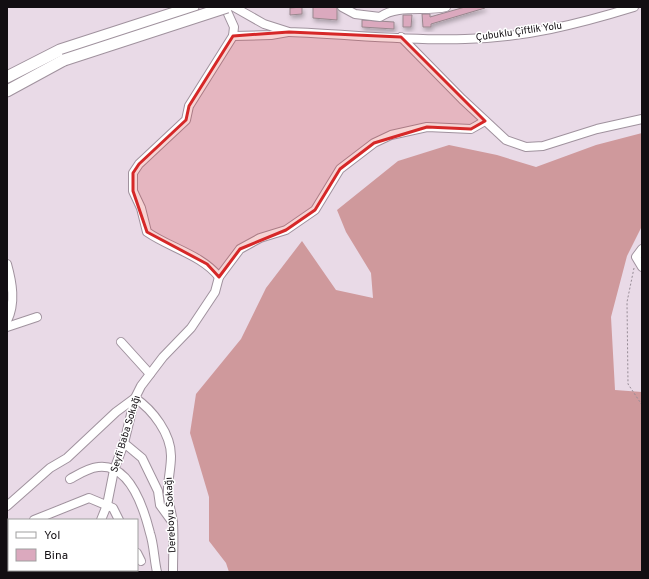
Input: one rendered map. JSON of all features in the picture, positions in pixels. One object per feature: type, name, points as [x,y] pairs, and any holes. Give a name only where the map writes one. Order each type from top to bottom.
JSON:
[{"type":"highway","points":[[7,77],[192,7]]},
{"type":"highway","points":[[7,91],[62,55],[226,7]]},
{"type":"street","points":[[219,277],[206,264],[161,242],[147,232],[141,208],[133,191],[133,173],[139,164],[186,120],[189,106],[233,36],[234,27],[226,7]]},
{"type":"street","points":[[234,7],[264,24],[289,32]]},
{"type":"street","points":[[342,7],[355,14],[380,17],[387,12],[396,10],[433,10],[446,7]]},
{"type":"street","name":"Çubuklu Çiftlik Yolu","points":[[289,32],[465,39],[512,35],[561,28],[634,7]]},
{"type":"street","points":[[233,36],[271,36],[289,32]]},
{"type":"street","points":[[401,37],[485,121],[512,143],[534,147],[597,128],[642,119]]},
{"type":"street","name":"Seyfi Baba Sokağı","points":[[102,519],[107,505],[114,470],[124,443],[136,398],[150,374],[163,357],[191,328],[215,292],[219,277],[240,249],[260,238],[286,230],[315,210],[340,169],[374,142],[391,135],[427,127],[471,129],[485,121]]},
{"type":"street","points":[[642,249],[636,257],[642,267]]},
{"type":"street","points":[[7,264],[12,280],[13,300],[7,321]]},
{"type":"street","points":[[7,327],[37,317]]},
{"type":"street","points":[[121,342],[150,374]]},
{"type":"street","points":[[7,506],[50,468],[67,458],[116,412],[136,398]]},
{"type":"street","name":"Dereboyu Sokağı","points":[[136,398],[155,416],[168,442],[171,455],[167,481],[168,497],[173,524],[173,572]]},
{"type":"street","points":[[124,443],[142,458],[158,491],[160,505],[173,524]]},
{"type":"street","points":[[70,479],[83,471],[98,466],[114,470],[127,479],[140,501],[151,534],[157,572]]},
{"type":"street","points":[[36,519],[89,498],[113,508],[118,519]]},
{"type":"street","points":[[138,555],[141,561]]},
{"type":"path","points":[[636,257],[626,302],[626,346],[628,384],[642,405]]},
{"type":"highlighted area","points":[[289,32],[401,37],[485,121],[471,129],[427,127],[374,143],[340,169],[315,210],[286,230],[240,249],[219,277],[207,264],[147,232],[133,191],[133,173],[139,164],[186,120],[189,106],[233,36]]},
{"type":"shaded area","points":[[642,133],[642,226],[627,256],[611,317],[615,390],[642,392],[642,572],[229,572],[226,563],[209,541],[209,497],[190,433],[196,394],[241,339],[266,288],[302,241],[336,290],[373,298],[371,273],[346,232],[337,210],[398,161],[449,145],[497,155],[536,167],[596,145]]},
{"type":"building","points":[[302,7],[302,14],[290,15],[290,8]]},
{"type":"building","points":[[313,7],[337,7],[337,20],[313,18]]},
{"type":"building","points":[[465,7],[485,8],[431,24],[431,27],[423,27],[422,14],[430,14],[430,17]]},
{"type":"building","points":[[403,15],[412,15],[411,27],[403,27]]},
{"type":"building","points":[[362,20],[394,22],[394,29],[362,27]]}]
